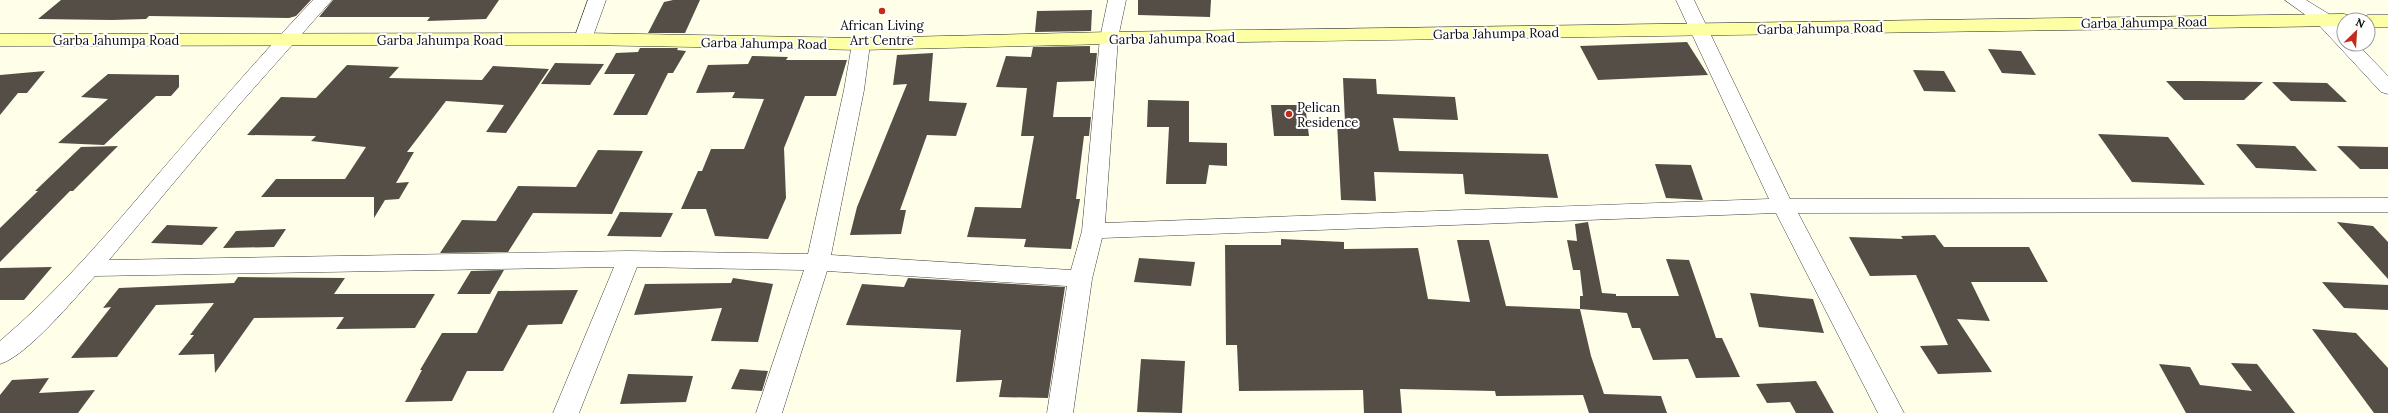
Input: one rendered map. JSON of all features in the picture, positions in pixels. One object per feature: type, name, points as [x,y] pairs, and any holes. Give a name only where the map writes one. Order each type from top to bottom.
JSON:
[{"type":"street","points":[[0,355],[27,333],[89,268],[284,41],[323,0]]},
{"type":"street","points":[[583,39],[597,0]]},
{"type":"street","points":[[1060,413],[1080,279],[1093,231],[1109,38],[1117,0]]},
{"type":"street","points":[[1685,0],[1782,206],[1891,413]]},
{"type":"street","points":[[2294,0],[2324,20],[2336,32]]},
{"type":"street","name":"Garba Jahumpa Road","points":[[0,40],[284,41],[583,39],[861,44],[1109,38],[2336,20]]},
{"type":"street","points":[[2376,20],[2388,21]]},
{"type":"street","points":[[769,413],[818,262],[854,90],[861,44]]},
{"type":"street","points":[[2354,52],[2388,88]]},
{"type":"street","points":[[1093,231],[1782,206],[2388,205]]},
{"type":"street","points":[[89,268],[629,259],[818,262],[1080,279]]},
{"type":"street","points":[[566,413],[629,259]]},
{"type":"building","points":[[61,0],[311,0],[296,16],[289,18],[149,16],[146,19],[112,20],[38,19]]},
{"type":"building","points":[[333,0],[499,0],[486,19],[427,21],[430,17],[319,17]]},
{"type":"building","points":[[673,0],[700,0],[685,33],[648,33],[664,2]]},
{"type":"building","points":[[1138,0],[1211,0],[1210,17],[1138,15]]},
{"type":"building","points":[[1092,10],[1091,31],[1035,32],[1037,11]]},
{"type":"building","points":[[1687,42],[1708,75],[1598,80],[1580,46]]},
{"type":"building","points":[[1090,46],[1090,53],[1097,53],[1094,81],[1057,82],[1053,117],[1091,117],[1089,136],[1084,136],[1076,199],[1080,199],[1071,249],[1024,247],[1026,239],[967,237],[975,207],[1021,208],[1034,136],[1021,136],[1027,88],[996,87],[1006,56],[1031,57],[1033,47]]},
{"type":"building","points":[[640,48],[678,48],[677,50],[686,51],[673,73],[668,73],[647,115],[613,115],[635,74],[604,74],[616,53],[638,52]]},
{"type":"building","points":[[1988,49],[2021,51],[2036,75],[2002,73]]},
{"type":"building","points":[[933,53],[929,101],[967,103],[956,136],[927,135],[900,210],[906,210],[901,234],[850,235],[857,207],[907,84],[893,85],[897,55]]},
{"type":"building","points":[[752,56],[788,57],[786,60],[847,60],[836,96],[805,96],[784,148],[786,198],[768,239],[715,236],[706,209],[681,209],[698,171],[702,171],[711,149],[744,149],[764,99],[732,98],[735,92],[696,93],[708,65],[748,64]]},
{"type":"building","points":[[555,63],[604,64],[590,85],[541,84]]},
{"type":"building","points":[[347,65],[399,67],[389,78],[482,80],[493,66],[549,69],[506,133],[486,132],[504,105],[446,101],[407,152],[414,152],[396,183],[409,182],[399,199],[385,200],[374,218],[374,197],[261,197],[276,179],[345,179],[366,147],[311,141],[316,136],[247,135],[281,97],[316,98]]},
{"type":"building","points":[[1913,70],[1944,71],[1956,92],[1924,91]]},
{"type":"building","points":[[45,71],[27,93],[18,93],[0,115],[0,75]]},
{"type":"building","points":[[108,74],[179,75],[179,87],[171,96],[156,96],[104,145],[58,143],[108,99],[81,97]]},
{"type":"building","points":[[1343,78],[1376,79],[1377,94],[1455,97],[1458,120],[1393,118],[1399,151],[1548,154],[1558,198],[1465,194],[1463,174],[1374,172],[1376,201],[1341,200],[1337,122],[1345,122]]},
{"type":"building","points":[[2166,81],[2263,82],[2244,100],[2184,100]]},
{"type":"building","points":[[2272,82],[2327,83],[2347,102],[2291,101]]},
{"type":"building","points":[[1148,100],[1189,101],[1189,142],[1227,143],[1227,166],[1209,165],[1206,184],[1166,184],[1169,127],[1147,127]]},
{"type":"building","name":"Pelican Residence","points":[[1271,105],[1305,105],[1309,136],[1274,136]]},
{"type":"building","points":[[2098,134],[2168,137],[2205,185],[2132,182]]},
{"type":"building","points":[[2236,144],[2295,146],[2317,171],[2256,168]]},
{"type":"building","points":[[118,146],[73,191],[70,191],[0,262],[0,228],[38,191],[35,191],[81,147]]},
{"type":"building","points":[[2337,146],[2388,147],[2388,169],[2360,169]]},
{"type":"building","points":[[598,150],[643,151],[612,214],[533,213],[508,252],[440,253],[462,220],[496,221],[518,186],[576,187]]},
{"type":"building","points":[[1655,164],[1691,165],[1703,200],[1666,198]]},
{"type":"building","points":[[620,212],[673,213],[661,237],[607,236]]},
{"type":"building","points":[[1588,222],[1602,293],[1616,294],[1616,296],[1679,296],[1666,259],[1689,260],[1716,338],[1722,338],[1740,377],[1696,378],[1688,359],[1653,360],[1640,328],[1632,328],[1627,313],[1580,309],[1580,296],[1583,296],[1580,270],[1573,270],[1567,240],[1577,241],[1575,224]]},
{"type":"building","points":[[2337,222],[2373,226],[2388,242],[2388,279]]},
{"type":"building","points":[[167,225],[218,227],[202,245],[151,243]]},
{"type":"building","points":[[286,229],[274,247],[223,248],[236,231]]},
{"type":"building","points":[[1935,235],[1944,247],[2029,247],[2048,282],[1971,282],[1990,321],[1957,319],[1992,372],[1938,374],[1920,346],[1948,345],[1916,275],[1870,276],[1849,237],[1903,239],[1901,236]]},
{"type":"building","points":[[1281,239],[1344,242],[1344,249],[1418,248],[1428,299],[1470,302],[1457,240],[1489,240],[1506,306],[1580,309],[1591,356],[1604,394],[1661,396],[1667,413],[1589,413],[1583,395],[1496,396],[1495,391],[1400,389],[1402,413],[1364,413],[1363,390],[1239,391],[1237,345],[1226,345],[1225,245],[1281,245]]},
{"type":"building","points":[[1139,258],[1195,262],[1191,286],[1134,282]]},
{"type":"building","points":[[52,267],[24,300],[0,300],[0,268]]},
{"type":"building","points":[[504,270],[490,294],[457,294],[471,271]]},
{"type":"building","points":[[238,277],[345,278],[334,294],[435,294],[415,328],[336,329],[344,317],[254,318],[215,373],[214,354],[178,355],[194,335],[190,335],[214,303],[156,305],[117,357],[71,358],[111,307],[103,308],[119,288],[234,283]]},
{"type":"building","points":[[733,278],[773,284],[758,342],[711,341],[722,308],[634,315],[645,284],[731,283]]},
{"type":"building","points":[[908,278],[1065,287],[1048,398],[999,397],[1002,380],[956,382],[961,330],[846,325],[862,284],[904,287]]},
{"type":"building","points":[[2322,282],[2388,285],[2388,310],[2344,308]]},
{"type":"building","points":[[578,290],[562,324],[528,325],[503,371],[467,371],[452,401],[405,402],[422,370],[420,370],[442,333],[477,333],[498,291]]},
{"type":"building","points":[[1750,293],[1813,299],[1824,333],[1759,327]]},
{"type":"building","points":[[2312,329],[2356,333],[2388,368],[2388,413],[2374,413]]},
{"type":"building","points":[[1141,359],[1185,361],[1182,413],[1137,412]]},
{"type":"building","points":[[2231,363],[2257,364],[2295,413],[2186,413],[2159,364],[2190,367],[2200,385],[2252,391]]},
{"type":"building","points":[[740,369],[768,371],[762,391],[731,389]]},
{"type":"building","points":[[628,374],[693,376],[686,402],[620,404]]},
{"type":"building","points":[[49,378],[39,393],[95,390],[78,413],[0,413],[0,395],[12,380]]},
{"type":"building","points":[[1816,381],[1834,413],[1796,413],[1790,402],[1767,403],[1756,384]]},
{"type":"place","name":"African Living Art Centre","points":[[882,11]]},
{"type":"place","name":"Pelican Residence","points":[[1289,114]]}]
